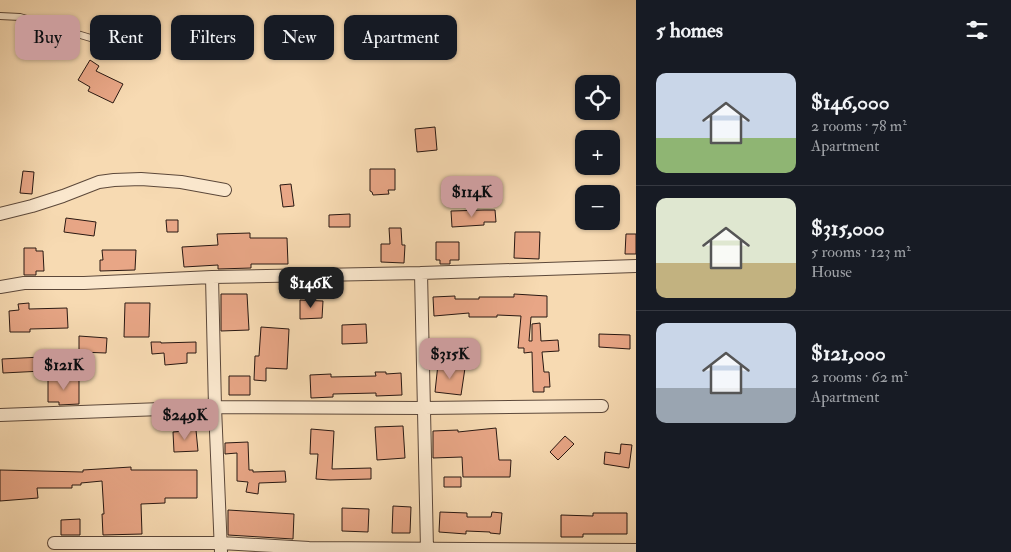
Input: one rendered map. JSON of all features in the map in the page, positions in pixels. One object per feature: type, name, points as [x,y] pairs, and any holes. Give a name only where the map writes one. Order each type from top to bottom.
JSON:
[{"type":"street","points":[[0,214],[44,202],[99,182],[114,180],[141,179],[182,182],[225,190]]},
{"type":"street","points":[[0,287],[24,283],[636,266]]},
{"type":"street","points":[[421,273],[427,549]]},
{"type":"street","points":[[212,277],[221,547]]},
{"type":"street","points":[[0,415],[215,407],[424,408],[602,406]]},
{"type":"street","points":[[54,543],[221,547],[636,550]]},
{"type":"lane","points":[[0,16],[20,18],[90,38]]},
{"type":"building","points":[[90,60],[99,66],[96,71],[123,84],[113,103],[88,91],[90,87],[78,80]]},
{"type":"building","points":[[435,127],[437,150],[417,152],[415,129]]},
{"type":"building","points":[[370,169],[395,169],[395,190],[388,190],[389,194],[373,195],[370,191]]},
{"type":"building","points":[[23,171],[34,172],[32,194],[20,193]]},
{"type":"building","points":[[291,184],[294,206],[283,207],[280,185]]},
{"type":"building","points":[[495,210],[496,222],[484,222],[484,225],[452,227],[451,211]]},
{"type":"building","points":[[350,214],[350,227],[329,227],[329,215]]},
{"type":"building","points":[[66,218],[96,222],[94,236],[64,232]]},
{"type":"building","points":[[166,220],[178,220],[178,232],[167,232]]},
{"type":"building","points":[[389,228],[401,228],[402,245],[405,245],[404,263],[381,262],[381,244],[390,244]]},
{"type":"building","points":[[515,232],[540,232],[539,259],[514,258]]},
{"type":"building","points":[[250,233],[250,238],[287,238],[288,264],[251,264],[251,268],[218,269],[218,265],[184,267],[182,247],[218,245],[217,234]]},
{"type":"building","points":[[626,234],[636,234],[636,254],[625,254]]},
{"type":"building","points":[[436,242],[459,242],[459,260],[450,260],[450,264],[440,264],[440,260],[436,260]]},
{"type":"building","points":[[24,248],[36,248],[36,251],[43,251],[44,271],[36,271],[36,275],[24,275]]},
{"type":"building","points":[[102,250],[136,250],[135,270],[100,271],[100,260],[103,260]]},
{"type":"building","points":[[221,294],[247,294],[249,330],[221,331]]},
{"type":"building","points":[[514,294],[547,296],[547,317],[531,317],[529,341],[532,341],[532,324],[540,323],[541,341],[558,340],[559,351],[542,352],[544,372],[549,372],[550,387],[544,387],[544,392],[533,392],[532,352],[524,353],[524,348],[518,348],[521,316],[469,317],[469,313],[434,316],[433,297],[455,296],[455,299],[479,299],[479,297],[514,297]]},
{"type":"building","points":[[300,300],[323,301],[322,318],[300,319]]},
{"type":"building","points":[[29,303],[29,309],[67,308],[68,328],[30,329],[30,332],[10,332],[9,311],[19,310],[18,304]]},
{"type":"building","points":[[125,303],[150,303],[149,337],[124,337]]},
{"type":"building","points":[[366,324],[367,343],[342,344],[342,325]]},
{"type":"building","points":[[261,327],[289,329],[287,369],[266,368],[266,381],[254,380],[255,356],[259,356]]},
{"type":"building","points":[[599,334],[630,335],[630,349],[599,347]]},
{"type":"building","points":[[79,336],[107,338],[106,353],[79,352]]},
{"type":"building","points":[[151,342],[196,342],[196,353],[187,353],[187,363],[165,365],[164,353],[152,354]]},
{"type":"building","points":[[42,357],[43,371],[3,373],[2,359]]},
{"type":"building","points":[[438,364],[465,368],[461,395],[435,392]]},
{"type":"building","points":[[375,372],[386,372],[386,374],[401,373],[402,395],[376,396],[376,393],[333,394],[333,397],[311,398],[310,375],[331,374],[331,377],[376,376]]},
{"type":"building","points":[[229,376],[250,376],[250,395],[229,395]]},
{"type":"building","points":[[48,378],[79,378],[79,404],[59,405],[59,402],[48,402]]},
{"type":"building","points":[[403,426],[405,458],[377,460],[375,427]]},
{"type":"building","points":[[496,428],[499,460],[511,460],[510,477],[463,477],[462,457],[433,458],[433,431],[458,430],[458,432]]},
{"type":"building","points":[[311,429],[334,431],[332,469],[371,468],[371,479],[316,479],[318,454],[310,454]]},
{"type":"building","points":[[196,430],[198,451],[174,452],[173,432]]},
{"type":"building","points":[[565,436],[574,444],[558,460],[550,452]]},
{"type":"building","points":[[248,442],[249,470],[253,470],[253,472],[285,471],[286,482],[259,483],[258,494],[246,492],[248,482],[237,481],[237,453],[225,454],[225,443]]},
{"type":"building","points":[[621,444],[632,445],[629,468],[604,464],[605,452],[620,454]]},
{"type":"building","points":[[131,467],[131,470],[197,470],[197,498],[165,498],[165,503],[141,504],[142,534],[103,535],[102,481],[72,485],[72,488],[37,488],[38,498],[0,501],[0,470],[83,472],[83,470]]},
{"type":"building","points":[[444,477],[461,477],[461,487],[444,487]]},
{"type":"building","points":[[393,506],[411,507],[410,533],[392,533]]},
{"type":"building","points":[[342,508],[369,509],[368,532],[342,531]]},
{"type":"building","points":[[228,510],[294,514],[293,539],[228,535]]},
{"type":"building","points":[[440,512],[467,513],[467,517],[491,517],[492,512],[502,513],[500,534],[466,531],[466,534],[439,532]]},
{"type":"building","points":[[593,513],[627,513],[627,534],[583,534],[583,537],[561,537],[561,515],[593,516]]},
{"type":"building","points":[[80,519],[80,535],[61,535],[61,520]]}]
